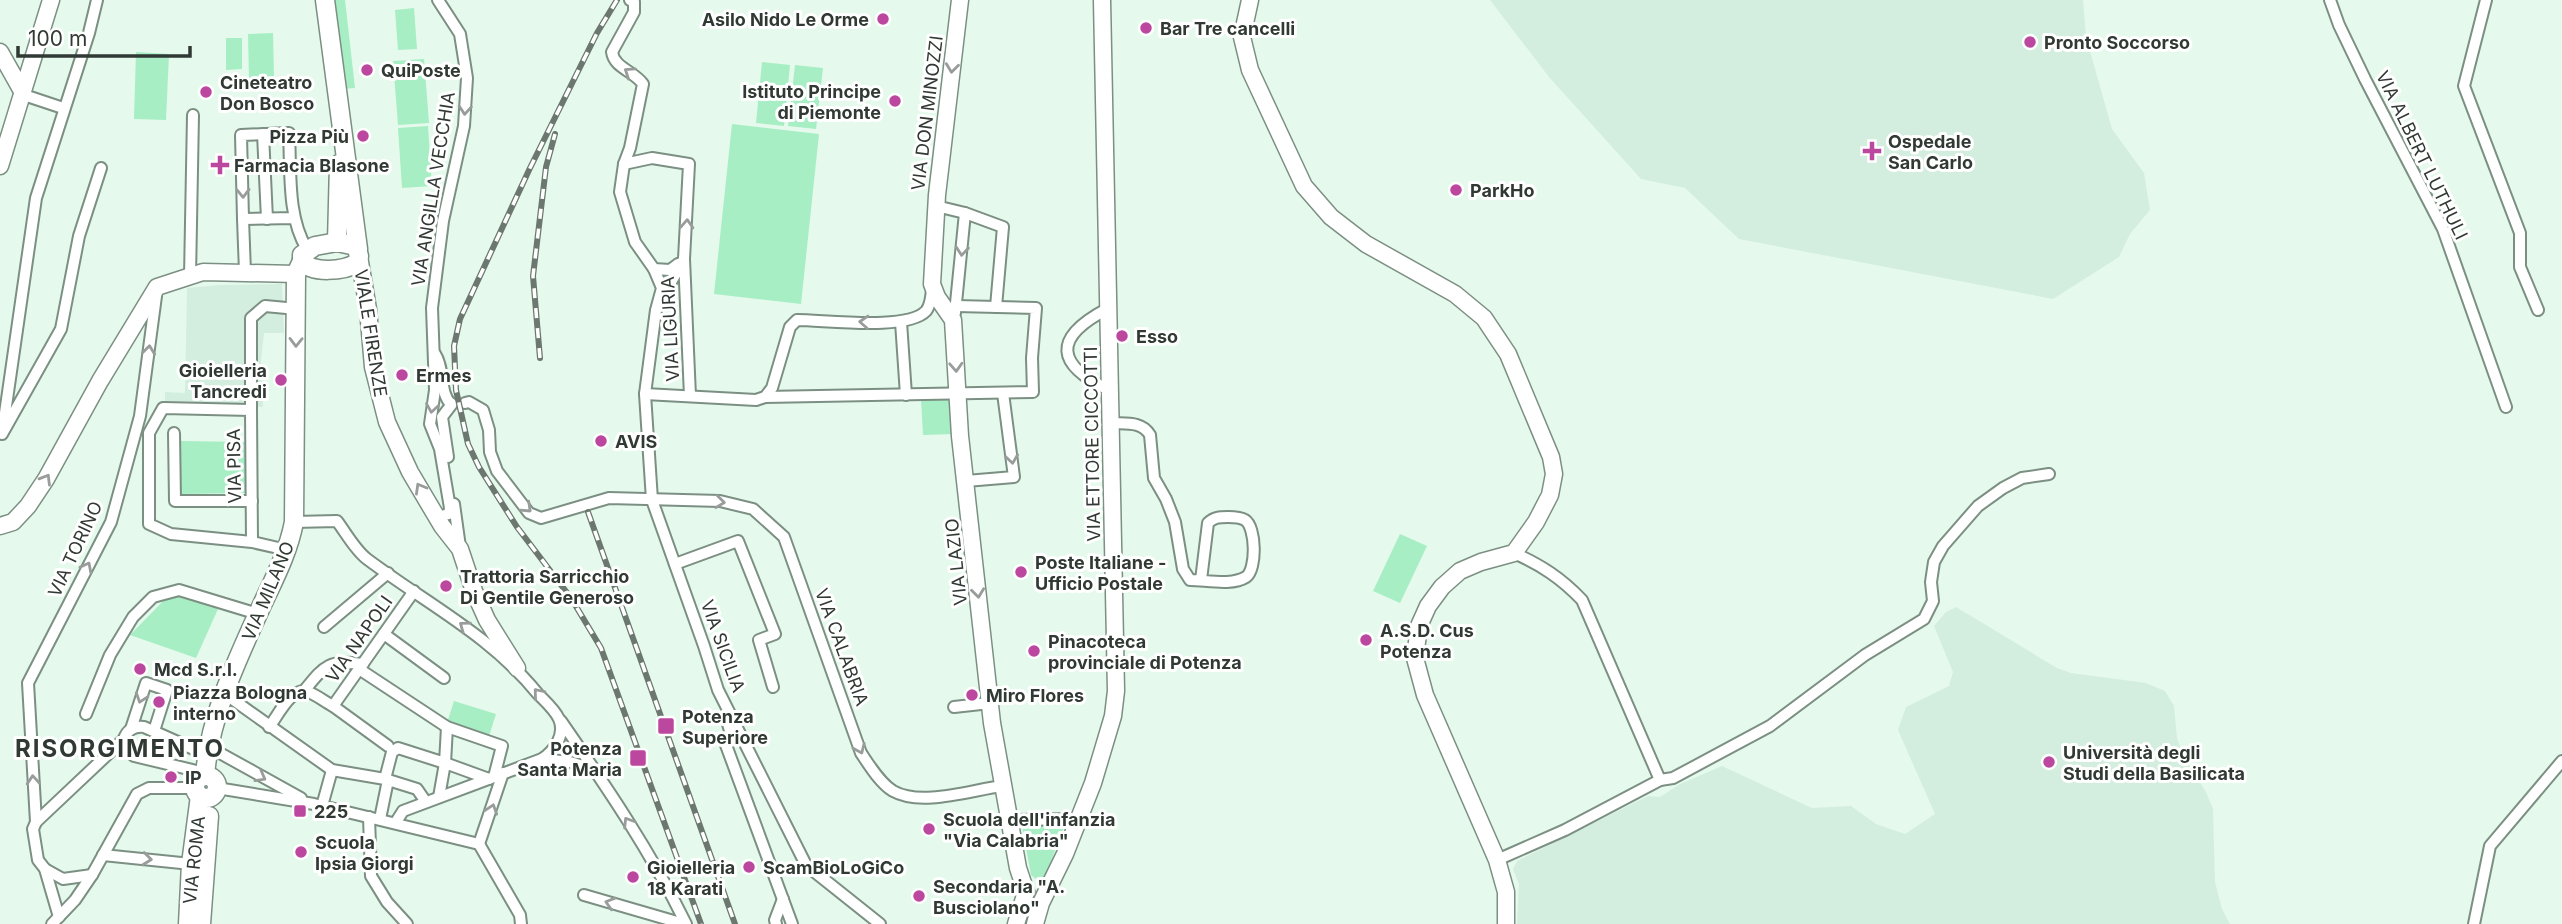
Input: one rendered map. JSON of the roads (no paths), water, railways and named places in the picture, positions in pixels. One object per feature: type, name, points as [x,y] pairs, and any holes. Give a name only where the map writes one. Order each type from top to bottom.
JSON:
[{"type":"main road","points":[[0,166],[51,0]]},
{"type":"main road","name":"VIALE FIRENZE","points":[[326,0],[373,367],[387,422],[410,472],[460,550],[487,620],[517,668]]},
{"type":"main road","name":"VIA DON MINOZZI","points":[[933,284],[936,206],[960,0]]},
{"type":"main road","name":"VIA ETTORE CICCOTTI","points":[[1034,896],[1054,876],[1078,819],[1099,765],[1113,716],[1116,691],[1102,0]]},
{"type":"main road","points":[[1250,0],[1242,37],[1250,70],[1304,186],[1331,217],[1366,244],[1455,294],[1484,318],[1508,354],[1550,457],[1554,474],[1550,495],[1536,522],[1514,553],[1460,571],[1442,587],[1427,606],[1419,626],[1415,658],[1425,695],[1497,859],[1506,892],[1506,924]]},
{"type":"main road","points":[[0,52],[21,92]]},
{"type":"main road","name":"VIALE FIRENZE","points":[[337,242],[341,108]]},
{"type":"main road","points":[[0,526],[13,522],[46,480],[100,381],[157,287],[203,272],[245,271],[303,263],[346,268],[357,263],[359,253],[349,243],[337,242],[303,263]]},
{"type":"main road","name":"VIA MILANO","points":[[206,778],[225,694],[288,550],[294,522],[297,309],[303,263]]},
{"type":"main road","name":"VIA LAZIO","points":[[933,284],[937,297],[954,313],[957,394],[990,703],[1002,786],[1020,878],[1034,896]]},
{"type":"main road","name":"VIA ROMA","points":[[188,924],[191,864],[206,778]]},
{"type":"main road","name":"VIA ROMA","points":[[201,924],[206,778]]},
{"type":"main road","points":[[1016,924],[1034,896]]},
{"type":"main road","points":[[1034,896],[1035,924]]},
{"type":"street","points":[[97,0],[36,198],[2,434],[61,329],[79,236],[101,168]]},
{"type":"street","name":"VIA ANGILLA VECCHIA","points":[[435,514],[449,514],[450,508],[440,449],[430,424],[435,390],[432,308],[443,221],[464,126],[467,78],[460,34],[438,0]]},
{"type":"street","points":[[630,0],[634,2],[634,12],[612,52],[619,65],[638,77],[643,84],[630,148],[624,163],[620,192],[635,242],[654,269],[670,270],[684,260]]},
{"type":"street","name":"VIA ALBERT LUTHULI","points":[[2330,0],[2365,79],[2443,229],[2506,407]]},
{"type":"street","points":[[2486,0],[2464,86],[2520,233],[2520,267],[2538,310]]},
{"type":"street","points":[[21,92],[64,108]]},
{"type":"street","points":[[190,276],[192,115]]},
{"type":"street","points":[[245,271],[242,135],[289,133],[295,218],[303,263]]},
{"type":"street","points":[[263,134],[267,219]]},
{"type":"street","name":"VIA LIGURIA","points":[[624,163],[652,158],[689,164],[684,260],[690,396]]},
{"type":"street","points":[[936,206],[965,213],[1003,228],[996,307]]},
{"type":"street","points":[[645,394],[760,398],[1033,392],[1032,359],[1036,308],[996,307],[954,313],[965,213]]},
{"type":"street","points":[[243,219],[295,218]]},
{"type":"street","points":[[656,310],[684,260]]},
{"type":"street","name":"VIA SICILIA","points":[[654,269],[662,288],[656,310],[645,394],[652,500],[718,690],[806,865],[880,924]]},
{"type":"street","points":[[760,398],[772,388],[790,327],[797,320],[901,322],[916,317],[928,308],[933,284]]},
{"type":"street","name":"VIA TORINO","points":[[55,920],[45,869],[38,860],[33,829],[36,822],[28,683],[111,522],[140,416],[157,287]]},
{"type":"street","points":[[251,410],[251,318],[265,306],[297,309]]},
{"type":"street","points":[[1107,309],[1090,318],[1069,336],[1066,348],[1070,363],[1087,380],[1111,391]]},
{"type":"street","points":[[901,322],[905,395]]},
{"type":"street","name":"VIA ANGILLA VECCHIA","points":[[432,349],[439,359],[446,400],[452,404],[442,417],[460,550]]},
{"type":"street","points":[[966,481],[1014,477],[1003,393]]},
{"type":"street","name":"VIA CALABRIA","points":[[464,403],[469,402],[483,410],[489,430],[490,452],[497,471],[528,513],[541,518],[609,498],[720,501],[754,509],[784,537],[861,753],[891,790],[919,799],[1002,786]]},
{"type":"street","name":"VIA PISA","points":[[253,542],[251,410],[163,408],[149,433],[149,524],[171,534],[253,542],[288,550]]},
{"type":"street","points":[[1111,424],[1138,425],[1148,430],[1154,478],[1175,523],[1183,569],[1190,580],[1228,581],[1244,578],[1250,573],[1254,560],[1250,526],[1244,519],[1220,517],[1208,523],[1201,580]]},
{"type":"street","points":[[174,433],[175,501],[252,501]]},
{"type":"street","points":[[1497,859],[1565,830],[1660,780],[1673,778],[1770,726],[1865,655],[1924,619],[1933,601],[1931,582],[1934,562],[1943,546],[1978,506],[2003,488],[2022,478],[2049,474]]},
{"type":"street","points":[[294,522],[337,522],[364,558],[468,628],[517,668],[559,719],[596,771],[663,877],[685,924]]},
{"type":"street","points":[[675,564],[738,541],[775,634],[759,640],[773,687]]},
{"type":"street","points":[[1514,553],[1564,581],[1582,600],[1660,780]]},
{"type":"street","name":"VIA NAPOLI","points":[[324,627],[388,573]]},
{"type":"street","points":[[86,714],[110,655],[133,617],[153,597],[178,590],[258,614]]},
{"type":"street","name":"VIA NAPOLI","points":[[333,706],[414,591]]},
{"type":"street","points":[[384,634],[444,678]]},
{"type":"street","points":[[304,691],[323,668],[331,663],[361,666],[447,727],[502,746],[479,844],[520,915],[521,924]]},
{"type":"street","points":[[36,822],[124,739],[131,729],[146,683],[167,690],[154,732]]},
{"type":"street","points":[[718,690],[730,731],[726,745],[792,924]]},
{"type":"street","name":"VIA NAPOLI","points":[[269,727],[292,696],[304,691],[333,706],[388,746]]},
{"type":"street","points":[[225,694],[332,770],[386,780],[420,791],[426,802]]},
{"type":"street","points":[[954,707],[990,703]]},
{"type":"street","points":[[396,822],[403,811],[542,759],[552,752],[558,743],[559,719]]},
{"type":"street","points":[[131,729],[139,726],[154,732],[206,778]]},
{"type":"street","points":[[439,797],[445,763],[447,727]]},
{"type":"street","points":[[124,739],[126,749],[134,756],[206,778],[318,805]]},
{"type":"street","points":[[407,924],[387,902],[371,876],[370,847],[374,818],[394,749],[495,776]]},
{"type":"street","points":[[542,759],[569,762],[596,771]]},
{"type":"street","points":[[2474,924],[2490,846],[2562,761]]},
{"type":"street","points":[[318,805],[332,770]]},
{"type":"street","points":[[55,920],[75,900],[92,875],[137,794],[144,789],[206,778],[479,844]]},
{"type":"street","points":[[354,813],[370,847]]},
{"type":"street","points":[[1009,820],[1078,819]]},
{"type":"street","points":[[103,855],[191,864]]},
{"type":"street","points":[[45,869],[63,879],[92,875]]},
{"type":"street","points":[[584,895],[685,924]]},
{"type":"street","points":[[776,924],[783,899]]},
{"type":"railway","points":[[617,0],[597,33],[530,168],[460,319],[454,346],[456,390],[468,444],[479,467],[517,527],[571,598],[601,648],[701,924]]},
{"type":"railway","points":[[540,358],[533,276],[546,167],[555,134]]},
{"type":"railway","points":[[588,512],[735,924]]},
{"type":"place","name":"Asilo Nido Le Orme","points":[[883,19]]},
{"type":"place","name":"Bar Tre cancelli","points":[[1146,28]]},
{"type":"place","name":"Pronto Soccorso","points":[[2030,42]]},
{"type":"place","name":"QuiPoste","points":[[367,70]]},
{"type":"place","name":"Cineteatro Don Bosco","points":[[206,92]]},
{"type":"place","name":"Istituto Principe di Piemonte","points":[[895,101]]},
{"type":"place","name":"Pizza Più","points":[[363,136]]},
{"type":"place","name":"Ospedale San Carlo","points":[[1872,151]]},
{"type":"place","name":"Farmacia Blasone","points":[[220,165]]},
{"type":"place","name":"ParkHo","points":[[1456,190]]},
{"type":"place","name":"Esso","points":[[1122,336]]},
{"type":"place","name":"Ermes","points":[[402,375]]},
{"type":"place","name":"Gioielleria Tancredi","points":[[281,380]]},
{"type":"place","name":"AVIS","points":[[601,441]]},
{"type":"place","name":"Poste Italiane - Ufficio Postale","points":[[1021,572]]},
{"type":"place","name":"Trattoria Sarricchio Di Gentile Generoso","points":[[446,586]]},
{"type":"place","name":"A.S.D. Cus Potenza","points":[[1366,640]]},
{"type":"place","name":"Pinacoteca provinciale di Potenza","points":[[1034,651]]},
{"type":"place","name":"Mcd S.r.l.","points":[[140,669]]},
{"type":"place","name":"Miro Flores","points":[[972,695]]},
{"type":"place","name":"Piazza Bologna interno","points":[[159,702]]},
{"type":"place","name":"Potenza Superiore","points":[[666,726]]},
{"type":"place","name":"Potenza Santa Maria","points":[[638,758]]},
{"type":"place","name":"Università degli Studi della Basilicata","points":[[2049,762]]},
{"type":"place","name":"IP","points":[[171,777]]},
{"type":"place","name":"225","points":[[300,811]]},
{"type":"place","name":"Scuola dell'infanzia \"Via Calabria\"","points":[[929,829]]},
{"type":"place","name":"Scuola Ipsia Giorgi","points":[[301,852]]},
{"type":"place","name":"ScamBioLoGiCo","points":[[749,867]]},
{"type":"place","name":"Gioielleria 18 Karati","points":[[633,877]]},
{"type":"place","name":"Secondaria \"A. Busciolano\"","points":[[919,896]]},
{"type":"district","name":"RISORGIMENTO","points":[[120,748]]}]
